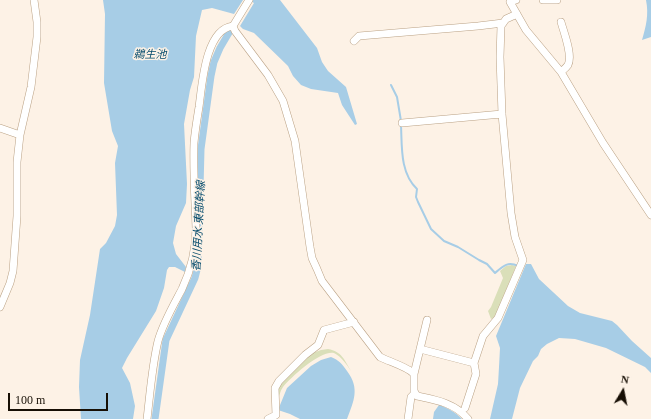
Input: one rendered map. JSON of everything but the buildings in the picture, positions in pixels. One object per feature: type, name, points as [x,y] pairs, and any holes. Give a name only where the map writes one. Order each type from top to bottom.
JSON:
[{"type":"street","points":[[0,307],[10,283],[13,271],[17,216],[17,162],[20,135],[31,87],[37,37],[37,22],[34,0]]},
{"type":"street","points":[[249,0],[234,25],[235,31],[268,75],[282,101],[295,141],[312,258],[322,281],[380,357],[410,370],[414,374]]},
{"type":"street","points":[[543,0],[557,0]]},
{"type":"street","points":[[511,1],[516,14],[526,30],[561,72],[603,143],[651,215]]},
{"type":"street","points":[[465,408],[476,374],[474,363],[483,336],[498,318],[523,260],[515,238],[511,213],[502,114],[500,57],[501,26],[506,19],[516,14]]},
{"type":"street","points":[[560,22],[566,41],[569,60],[567,67],[561,72]]},
{"type":"street","points":[[354,41],[359,36],[503,23]]},
{"type":"street","points":[[147,419],[158,341],[163,326],[189,272],[194,250],[196,230],[194,142],[203,72],[210,47],[223,29],[234,25]]},
{"type":"street","points":[[402,123],[502,114]]},
{"type":"street","points":[[0,128],[20,135]]},
{"type":"street","points":[[427,320],[414,374],[414,391],[417,396],[445,402],[464,414],[468,419]]},
{"type":"street","points":[[268,419],[276,415],[275,388],[279,381],[305,355],[318,345],[324,330],[354,322]]},
{"type":"street","points":[[420,349],[474,363]]},
{"type":"street","points":[[408,419],[411,397],[415,393]]},
{"type":"street","points":[[437,400],[447,400],[465,408],[472,419]]},
{"type":"green space","points":[[506,266],[516,266],[495,317],[491,319],[488,311],[503,278],[500,271]]},
{"type":"green space","points":[[321,350],[333,350],[340,354],[346,363],[334,353],[328,353],[314,360],[299,371],[287,383],[280,392],[277,402],[277,393],[281,384],[310,354]]},
{"type":"water","name":"鵜生池","points":[[103,0],[243,0],[234,14],[212,8],[202,10],[196,36],[194,77],[190,90],[184,124],[187,184],[186,203],[176,226],[173,243],[176,254],[186,267],[185,272],[175,267],[169,267],[167,270],[164,288],[156,311],[122,368],[130,383],[135,406],[133,419],[81,419],[79,387],[80,360],[90,315],[100,249],[106,243],[115,226],[117,215],[115,163],[118,146],[112,131],[104,83],[105,14]]},
{"type":"water","points":[[249,0],[280,0],[317,48],[322,62],[328,71],[346,87],[357,124],[355,125],[342,105],[338,93],[311,89],[301,85],[293,76],[288,66],[254,33],[243,29],[240,26],[254,3]]},
{"type":"water","points":[[646,0],[651,0],[651,37],[642,40],[647,16]]},
{"type":"water","points":[[526,264],[531,264],[539,279],[568,306],[580,313],[612,321],[617,325],[651,358],[651,373],[645,367],[606,348],[575,339],[559,338],[541,349],[538,356],[533,361],[520,388],[512,419],[490,419],[498,384],[500,348],[496,336]]},
{"type":"water","points":[[331,357],[342,364],[351,377],[355,389],[354,400],[347,419],[300,419],[278,410],[287,388],[311,366],[321,360]]},
{"type":"water","points":[[439,405],[451,410],[462,419],[433,419],[434,412]]},
{"type":"waterway","name":"香川用水 東部幹線","points":[[155,419],[166,340],[195,278],[198,266],[201,149],[214,62],[230,31]]},
{"type":"waterway","points":[[391,85],[397,97],[401,121]]},
{"type":"waterway","points":[[401,125],[402,151],[407,175],[411,183],[417,189],[416,197],[431,229],[444,241],[458,247],[487,264],[495,273],[503,266],[508,264],[518,266]]}]
